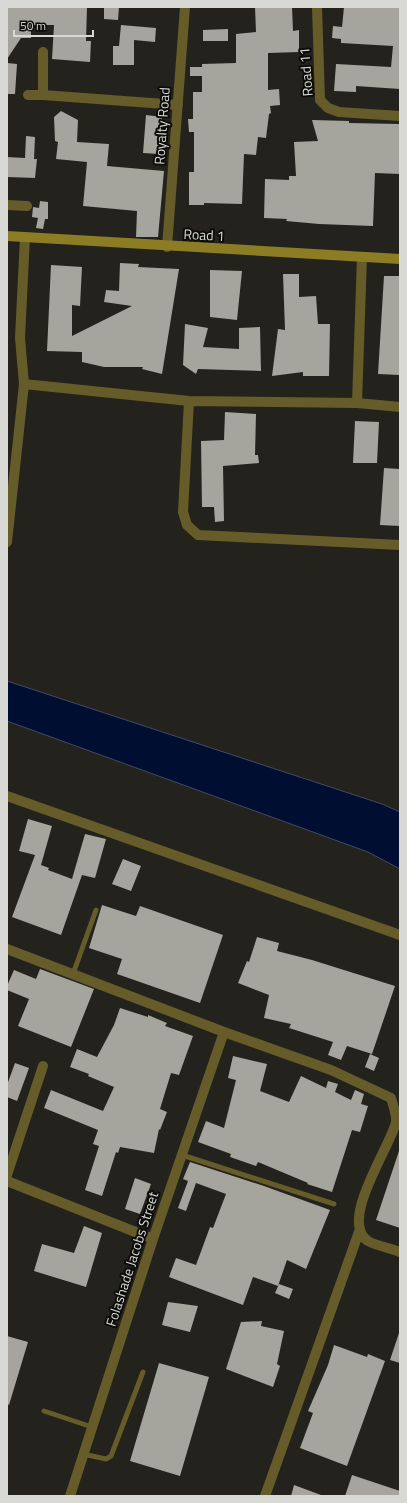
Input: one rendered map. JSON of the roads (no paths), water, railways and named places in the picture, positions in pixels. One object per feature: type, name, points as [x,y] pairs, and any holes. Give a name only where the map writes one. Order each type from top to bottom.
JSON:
[{"type":"street","name":"Royalty Road","points":[[168,247],[185,7]]},
{"type":"street","name":"Road 11","points":[[317,7],[320,100],[328,108],[338,112],[400,116]]},
{"type":"street","points":[[43,52],[43,95]]},
{"type":"street","points":[[28,95],[178,105]]},
{"type":"street","points":[[7,205],[28,206]]},
{"type":"street","name":"Road 1","points":[[7,236],[168,247],[400,259]]},
{"type":"street","points":[[7,542],[24,384],[20,338],[25,238]]},
{"type":"street","points":[[356,403],[362,257]]},
{"type":"street","points":[[24,384],[189,401],[356,403],[400,407]]},
{"type":"street","points":[[189,401],[183,512],[187,525],[198,534],[400,545]]},
{"type":"street","points":[[7,796],[400,935]]},
{"type":"street","points":[[7,949],[224,1032],[331,1070],[396,1099],[396,1121],[369,1182],[359,1216],[360,1229],[265,1496]]},
{"type":"street","name":"Folashade Jacobs Street","points":[[70,1496],[153,1239],[224,1032]]},
{"type":"street","points":[[7,1175],[43,1066]]},
{"type":"street","points":[[7,1181],[153,1239]]},
{"type":"street","points":[[360,1229],[367,1240],[400,1252]]},
{"type":"lane","points":[[73,974],[96,910]]},
{"type":"lane","points":[[182,1155],[334,1204]]},
{"type":"lane","points":[[83,1454],[106,1459],[111,1456],[143,1372]]},
{"type":"lane","points":[[44,1410],[92,1426]]},
{"type":"water","points":[[7,681],[382,804],[400,812],[400,869],[368,852],[7,721]]}]
